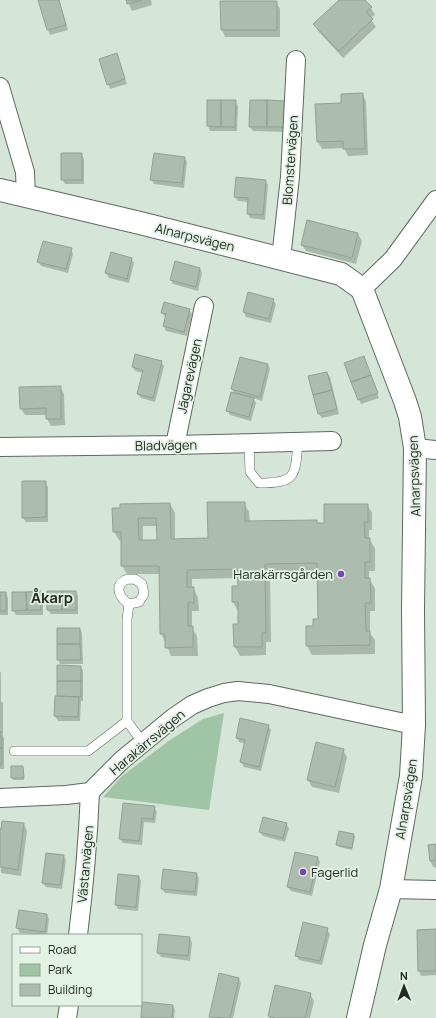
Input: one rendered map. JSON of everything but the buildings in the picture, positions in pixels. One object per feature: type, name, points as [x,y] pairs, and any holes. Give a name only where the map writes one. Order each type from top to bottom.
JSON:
[{"type":"street","name":"Blomstervägen","points":[[281,260],[290,178],[296,60]]},
{"type":"street","points":[[0,87],[25,172],[26,197]]},
{"type":"street","name":"Alnarpsvägen","points":[[0,190],[140,223],[341,274],[362,289],[410,417],[426,449],[413,609],[414,725],[411,776],[391,889],[375,945],[358,1018]]},
{"type":"street","points":[[362,289],[393,259],[436,200]]},
{"type":"street","name":"Jägarevägen","points":[[174,445],[204,306]]},
{"type":"street","name":"Bladvägen","points":[[0,447],[332,441]]},
{"type":"street","name":"Harakärrsvägen","points":[[90,792],[122,760],[173,718],[192,705],[224,693],[238,691],[269,694],[414,725]]},
{"type":"street","points":[[0,798],[66,795],[90,792]]},
{"type":"street","name":"Västanvägen","points":[[78,934],[87,848],[90,792]]},
{"type":"street","points":[[391,889],[436,890]]},
{"type":"street","points":[[68,1018],[69,1006]]},
{"type":"lane","points":[[249,443],[250,472],[259,483],[272,483],[288,480],[294,473],[298,442]]},
{"type":"lane","points":[[129,604],[127,619],[127,721],[143,743]]},
{"type":"lane","points":[[14,751],[88,751],[127,721]]},
{"type":"green space","points":[[224,713],[209,810],[103,797],[122,776],[170,740],[203,719]]},
{"type":"place","name":"Harakärrsgården","points":[[341,574]]},
{"type":"place","name":"Fagerlid","points":[[303,872]]},
{"type":"district","name":"Åkarp","points":[[52,597]]}]
